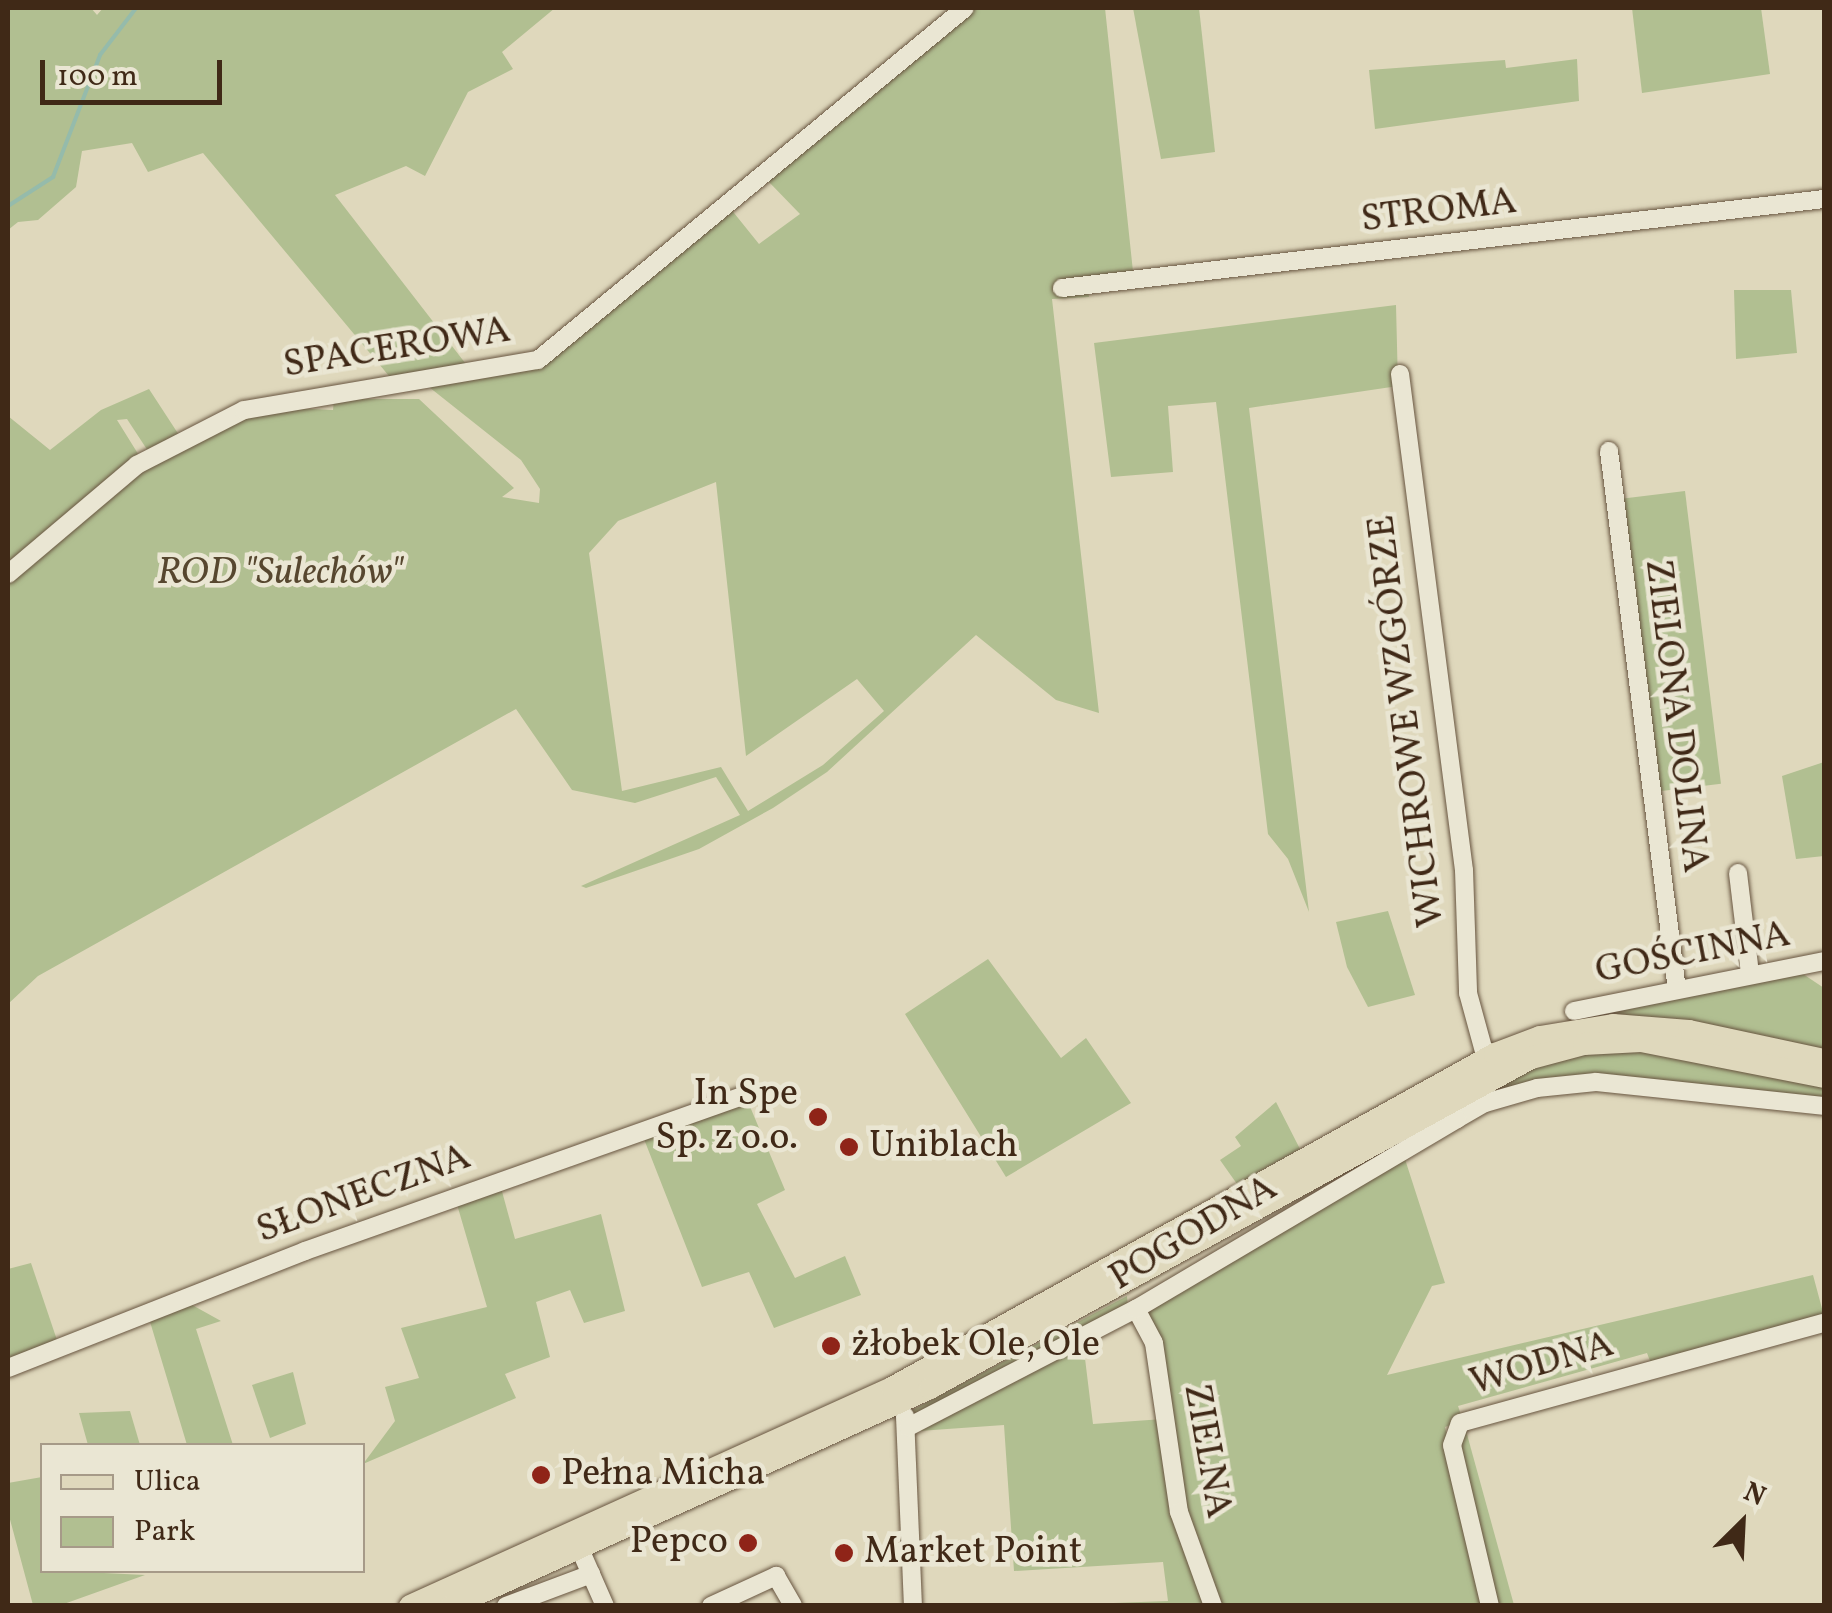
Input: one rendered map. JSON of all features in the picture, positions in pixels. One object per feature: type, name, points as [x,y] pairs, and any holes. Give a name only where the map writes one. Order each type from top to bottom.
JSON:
[{"type":"main road","points":[[451,1606],[900,1403],[1486,1059],[1540,1037],[1613,1025],[1688,1031],[1824,1060]]},
{"type":"main road","points":[[410,1606],[892,1388],[1289,1178],[1453,1109],[1530,1058],[1610,1042],[1675,1046],[1824,1077]]},
{"type":"street","name":"SPACEROWA","points":[[8,574],[137,465],[244,410],[538,360],[965,8]]},
{"type":"street","name":"STROMA","points":[[1062,288],[1824,199]]},
{"type":"street","name":"WICHROWE WZGÓRZE","points":[[1400,374],[1464,870],[1468,993],[1486,1059]]},
{"type":"street","name":"ZIELONA DOLINA","points":[[1609,450],[1677,990]]},
{"type":"street","points":[[1738,872],[1750,974]]},
{"type":"street","name":"GOŚCINNA","points":[[1574,1011],[1824,961]]},
{"type":"street","name":"POGODNA","points":[[908,1426],[1136,1309],[1453,1109],[1537,1088],[1596,1082],[1824,1106]]},
{"type":"street","name":"SŁONECZNA","points":[[8,1368],[305,1251],[748,1094]]},
{"type":"street","name":"ZIELNA","points":[[1136,1309],[1154,1343],[1179,1512],[1213,1606]]},
{"type":"street","name":"WODNA","points":[[1490,1606],[1452,1446],[1460,1423],[1824,1323]]},
{"type":"street","points":[[900,1403],[908,1426],[912,1606]]},
{"type":"street","points":[[580,1547],[605,1606]]},
{"type":"street","points":[[506,1606],[592,1574]]},
{"type":"street","points":[[711,1606],[778,1576],[793,1606]]},
{"type":"green space","points":[[8,8],[91,8],[97,15],[103,8],[555,8],[502,52],[513,69],[468,92],[425,176],[406,166],[335,195],[469,368],[389,376],[203,153],[148,172],[132,143],[82,151],[76,187],[38,220],[18,222],[8,230]]},
{"type":"green space","name":"ROD \"Sulechów\"","points":[[973,8],[1105,8],[1134,281],[1088,287],[1089,297],[1052,299],[1099,713],[1056,700],[976,635],[827,772],[773,808],[699,849],[586,888],[581,886],[740,815],[716,777],[635,803],[572,790],[516,709],[38,976],[8,1004],[8,582],[148,465],[272,407],[333,410],[334,399],[419,399],[514,488],[502,497],[539,503],[540,489],[521,460],[429,387],[537,366],[730,208],[759,244],[800,214],[768,181]],"holes":[[[716,482],[746,756],[857,679],[884,711],[823,765],[748,811],[721,767],[622,791],[589,553],[618,521]]]},
{"type":"green space","points":[[1133,8],[1199,8],[1215,152],[1161,159]]},
{"type":"green space","points":[[1632,8],[1761,8],[1770,74],[1642,93]]},
{"type":"green space","points":[[1577,59],[1579,101],[1375,129],[1369,70],[1505,60],[1506,68]]},
{"type":"green space","points":[[1734,290],[1791,290],[1797,353],[1736,359]]},
{"type":"green space","points":[[1396,305],[1398,386],[1249,408],[1309,912],[1288,859],[1268,834],[1216,402],[1168,406],[1173,472],[1111,477],[1094,343]]},
{"type":"green space","points":[[149,389],[179,435],[148,451],[127,419],[117,420],[140,457],[8,565],[8,416],[50,450],[101,410]]},
{"type":"green space","points":[[1685,491],[1721,784],[1655,792],[1619,499]]},
{"type":"green space","points":[[1824,762],[1824,856],[1796,859],[1782,776]]},
{"type":"green space","points":[[1388,911],[1415,995],[1368,1007],[1347,967],[1336,922]]},
{"type":"green space","points":[[988,959],[1061,1058],[1086,1038],[1131,1103],[1006,1177],[905,1014]]},
{"type":"green space","points":[[1803,974],[1824,988],[1824,1052],[1659,1018],[1574,1019]]},
{"type":"green space","points":[[1658,1051],[1824,1085],[1824,1103],[1597,1080],[1483,1100],[1508,1076],[1584,1053]]},
{"type":"green space","points":[[746,1097],[785,1190],[757,1204],[795,1278],[845,1256],[861,1295],[774,1328],[749,1272],[702,1287],[642,1134]]},
{"type":"green space","points":[[1276,1102],[1300,1149],[1237,1184],[1220,1160],[1241,1146],[1235,1137]]},
{"type":"green space","points":[[1403,1153],[1445,1283],[1432,1286],[1387,1375],[1813,1275],[1824,1316],[1653,1369],[1647,1353],[1458,1406],[1463,1421],[1445,1427],[1486,1605],[1217,1606],[1184,1511],[1146,1311]]},
{"type":"green space","points":[[500,1184],[515,1239],[601,1214],[625,1311],[584,1323],[570,1290],[536,1302],[550,1357],[505,1374],[516,1398],[365,1463],[395,1421],[385,1387],[419,1378],[401,1328],[487,1307],[456,1201]]},
{"type":"green space","points":[[31,1263],[59,1346],[8,1366],[8,1269]]},
{"type":"green space","points":[[1127,1296],[1128,1309],[915,1415],[911,1411]]},
{"type":"green space","points":[[185,1301],[221,1321],[196,1329],[232,1443],[186,1443],[148,1315]]},
{"type":"green space","points":[[1083,1342],[1093,1424],[1163,1419],[1210,1605],[1059,1605],[1168,1601],[1163,1562],[1014,1571],[1004,1425],[919,1431]]},
{"type":"green space","points":[[293,1372],[306,1424],[270,1438],[252,1385]]},
{"type":"green space","points":[[130,1411],[139,1443],[87,1443],[79,1413]]},
{"type":"green space","points":[[1465,1427],[1514,1605],[1493,1605],[1457,1434]]},
{"type":"green space","points":[[40,1477],[40,1573],[145,1575],[61,1605],[33,1605],[8,1512],[8,1483]]},
{"type":"waterway","points":[[8,206],[53,177],[100,55],[136,8]]},
{"type":"place","name":"In Spe Sp. z o.o.","points":[[818,1117]]},
{"type":"place","name":"Uniblach","points":[[849,1147]]},
{"type":"place","name":"żłobek Ole, Ole","points":[[831,1346]]},
{"type":"place","name":"Pełna Micha","points":[[541,1475]]},
{"type":"place","name":"Pepco","points":[[748,1543]]},
{"type":"place","name":"Market Point","points":[[844,1553]]}]
